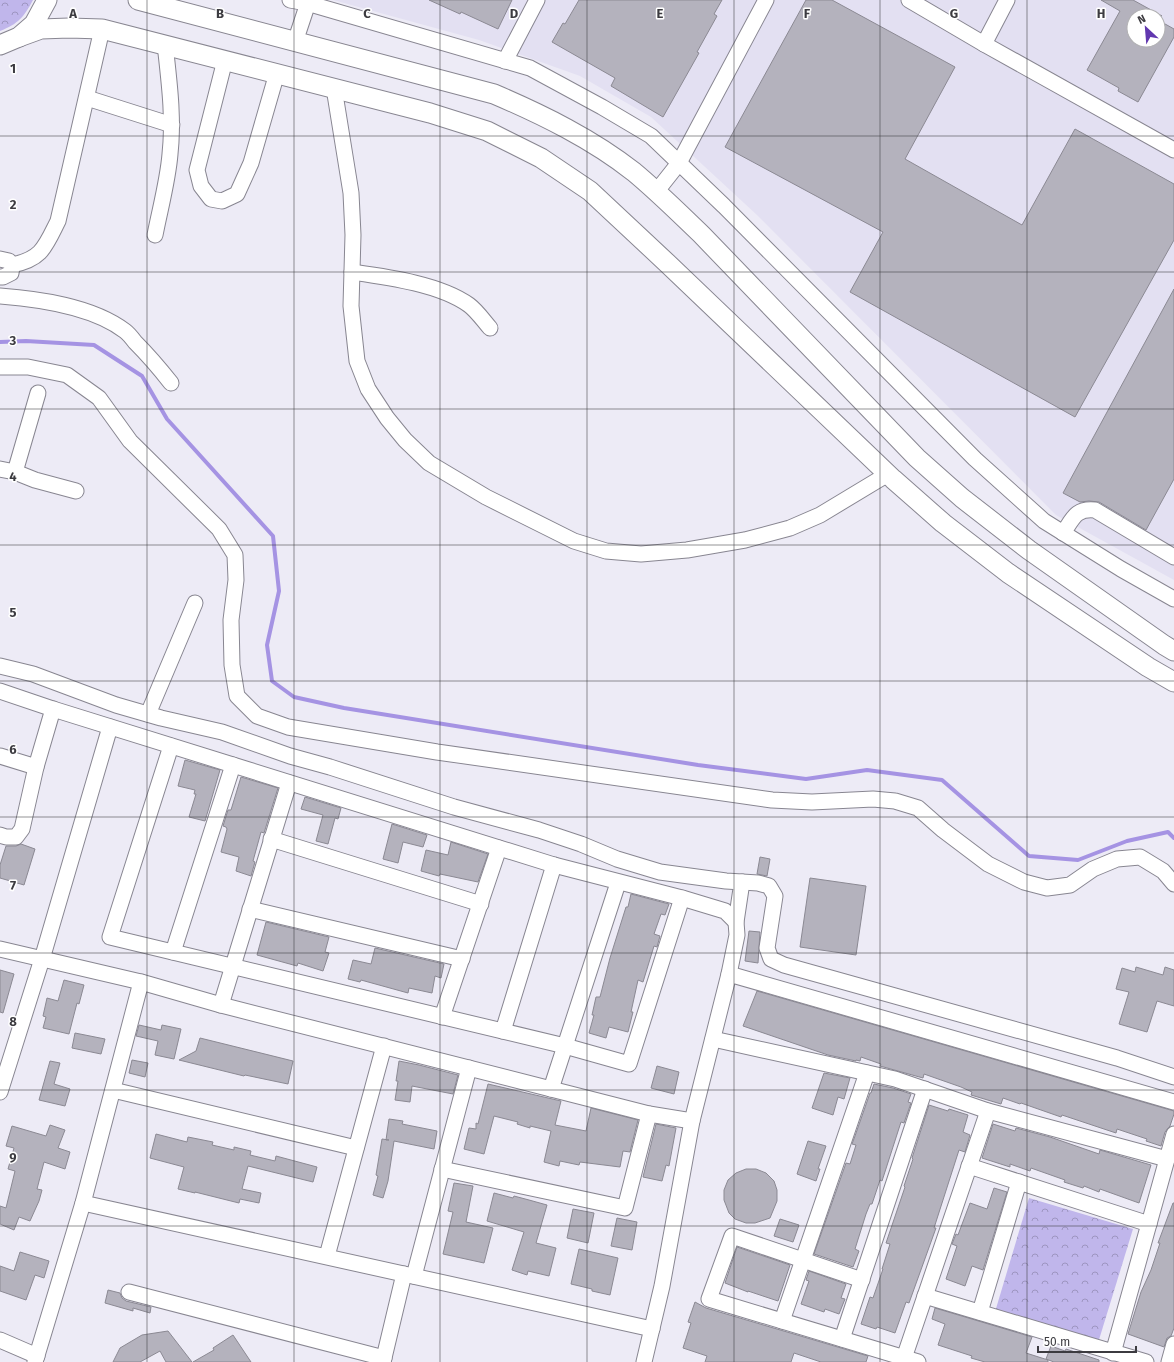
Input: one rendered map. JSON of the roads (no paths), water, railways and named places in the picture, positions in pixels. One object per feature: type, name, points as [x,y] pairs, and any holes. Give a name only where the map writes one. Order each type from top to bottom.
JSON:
[{"type":"main road","points":[[19,37],[34,24],[47,0]]},
{"type":"main road","points":[[138,0],[494,94],[532,110],[589,141],[633,172],[701,234],[917,458],[962,498],[1029,550],[1174,651]]},
{"type":"main road","points":[[0,45],[41,29],[102,29],[430,113],[487,131],[541,158],[590,191],[888,474],[943,522],[1008,573],[1148,667],[1174,682]]},
{"type":"street","points":[[290,0],[308,2],[530,68],[602,107],[651,136],[724,206],[975,459],[1044,521],[1121,569],[1174,599]]},
{"type":"street","points":[[505,61],[537,0]]},
{"type":"street","points":[[656,192],[679,163],[766,0]]},
{"type":"street","points":[[910,0],[984,44],[1174,150]]},
{"type":"street","points":[[984,44],[1007,0]]},
{"type":"street","points":[[295,42],[308,2]]},
{"type":"street","points":[[0,276],[3,277],[11,273],[6,262],[23,263],[35,258],[46,247],[58,221],[102,29]]},
{"type":"street","points":[[155,235],[170,155],[172,125],[171,99],[165,44]]},
{"type":"street","points":[[225,60],[197,170],[201,186],[211,199],[222,201],[237,194],[251,163],[277,73]]},
{"type":"street","points":[[334,88],[351,193],[353,235],[351,306],[356,361],[368,390],[387,418],[405,440],[429,463],[486,497],[574,542],[606,551],[641,554],[687,550],[745,540],[790,528],[820,515],[888,474]]},
{"type":"street","points":[[87,98],[172,125]]},
{"type":"street","points":[[352,272],[404,281],[437,290],[458,298],[470,306],[490,328]]},
{"type":"street","points":[[0,296],[37,299],[102,318],[125,331],[147,354],[171,383]]},
{"type":"street","points":[[0,367],[28,367],[67,375],[99,398],[130,441],[219,529],[235,554],[236,580],[231,620],[232,665],[237,696],[257,716],[288,727],[436,752],[772,800],[812,802],[873,799],[895,801],[918,808],[988,864],[1024,882],[1047,888],[1070,885],[1093,869],[1117,859],[1140,857],[1163,871],[1174,884]]},
{"type":"street","points":[[15,472],[38,392]]},
{"type":"street","points":[[0,469],[15,472],[35,480],[76,491]]},
{"type":"street","points":[[1063,533],[1079,511],[1086,509],[1095,510],[1174,557]]},
{"type":"street","points":[[148,714],[195,603]]},
{"type":"street","points":[[0,666],[33,674],[116,705],[222,732],[290,756],[330,767],[454,807],[539,830],[581,844],[617,859],[660,872],[726,881],[758,883],[769,886],[775,896],[767,948],[771,959],[791,967],[1117,1058],[1174,1078]]},
{"type":"street","points":[[0,691],[554,866],[682,898],[726,911],[736,922]]},
{"type":"street","points":[[0,835],[6,837],[16,837],[22,829],[36,767],[53,709]]},
{"type":"street","points":[[0,1092],[6,1051],[42,959],[110,727]]},
{"type":"street","points":[[171,746],[110,937],[565,1046],[629,1064],[682,898]]},
{"type":"street","points":[[0,756],[36,767]]},
{"type":"street","points":[[173,952],[233,765]]},
{"type":"street","points":[[221,1005],[289,782]]},
{"type":"street","points":[[271,840],[480,904]]},
{"type":"street","points":[[442,1017],[500,848]]},
{"type":"street","points":[[503,1032],[554,866]]},
{"type":"street","points":[[644,1362],[662,1286],[692,1121],[729,974],[737,935],[736,922],[742,882]]},
{"type":"street","points":[[551,1089],[618,883]]},
{"type":"street","points":[[250,909],[462,959]]},
{"type":"street","points":[[0,949],[141,982],[221,1005],[649,1114],[692,1121]]},
{"type":"street","points":[[729,974],[1174,1102]]},
{"type":"street","points":[[0,1340],[36,1359],[83,1203],[141,982]]},
{"type":"street","points":[[713,1039],[895,1079],[988,1111],[1167,1159]]},
{"type":"street","points":[[327,1256],[384,1046]]},
{"type":"street","points":[[129,1292],[383,1360],[442,1169],[469,1068]]},
{"type":"street","points":[[782,1321],[867,1073]]},
{"type":"street","points":[[842,1339],[925,1089]]},
{"type":"street","points":[[113,1090],[356,1148]]},
{"type":"street","points":[[862,1280],[732,1236],[709,1299],[911,1360],[925,1296],[988,1111]]},
{"type":"street","points":[[442,1169],[625,1208],[649,1114]]},
{"type":"street","points":[[1113,1353],[1174,1134]]},
{"type":"street","points":[[969,1166],[1149,1224]]},
{"type":"street","points":[[980,1312],[1019,1182]]},
{"type":"street","points":[[83,1203],[652,1329]]},
{"type":"street","points":[[925,1296],[1146,1362]]},
{"type":"street","points":[[1169,1362],[1174,1344]]},
{"type":"waterway","points":[[0,342],[26,341],[94,345],[142,376],[167,419],[273,536],[279,591],[267,645],[272,681],[294,697],[344,708],[698,765],[806,779],[867,770],[942,780],[1029,856],[1078,860],[1127,841],[1168,832],[1174,838]]}]
